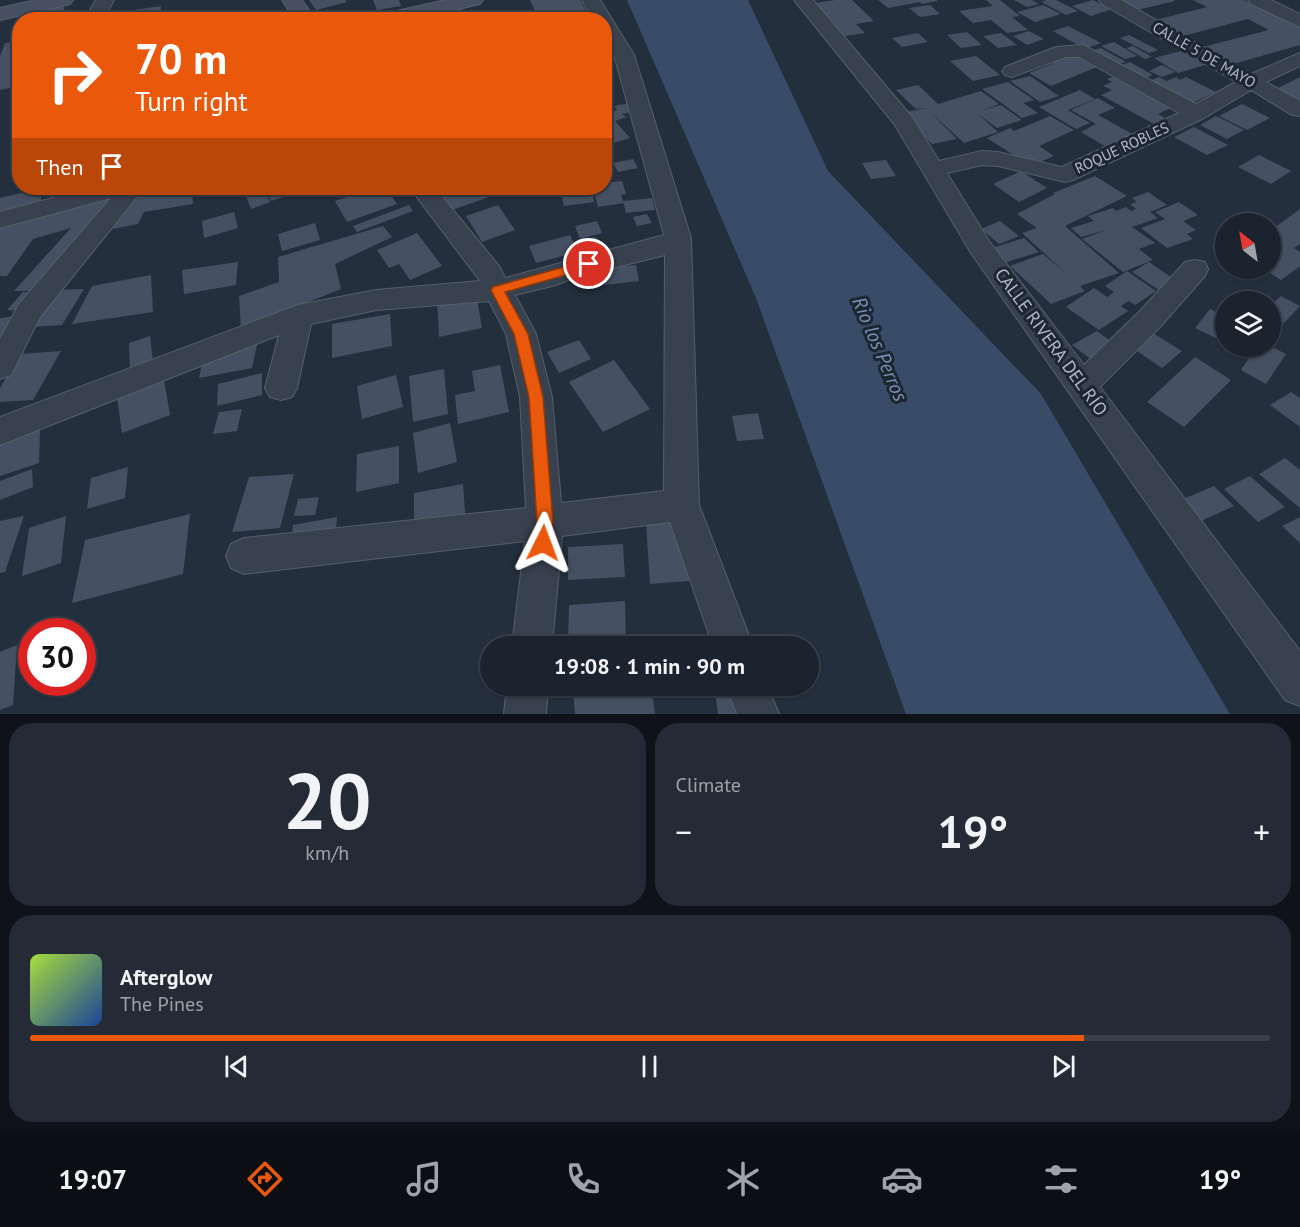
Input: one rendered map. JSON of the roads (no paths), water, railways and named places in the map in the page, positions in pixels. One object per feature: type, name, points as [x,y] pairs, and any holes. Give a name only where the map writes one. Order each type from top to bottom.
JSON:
[{"type":"street","points":[[0,14],[63,0]]},
{"type":"street","points":[[418,12],[473,0]]},
{"type":"street","name":"CALLE RIVERA DEL RÍO","points":[[807,0],[904,122],[980,247],[1300,685]]},
{"type":"street","name":"CALLE 5 DE MAYO","points":[[1108,0],[1300,110]]},
{"type":"street","points":[[1257,0],[1300,21]]},
{"type":"street","points":[[1012,71],[1063,51],[1083,51],[1196,113]]},
{"type":"street","points":[[614,57],[678,238],[681,505],[729,636]]},
{"type":"street","name":"ROQUE ROBLES","points":[[932,170],[981,158],[998,159],[1065,175],[1196,113],[1252,81],[1300,59]]},
{"type":"street","points":[[0,220],[91,195]]},
{"type":"street","points":[[0,367],[29,311],[126,195]]},
{"type":"street","points":[[428,195],[489,273],[521,334],[536,397],[545,522],[533,636]]},
{"type":"street","points":[[0,431],[298,316],[376,300],[497,290],[546,278],[569,269],[668,245],[678,238]]},
{"type":"street","points":[[1083,385],[1149,320],[1195,269]]},
{"type":"street","points":[[0,315],[29,311]]},
{"type":"street","points":[[281,388],[298,316]]},
{"type":"street","points":[[244,556],[681,505]]},
{"type":"street","points":[[525,714],[527,696]]},
{"type":"street","points":[[751,696],[758,714]]},
{"type":"water","name":"Rio los Perros","points":[[627,0],[748,0],[828,171],[1041,394],[1230,714],[906,714],[756,298]]}]
